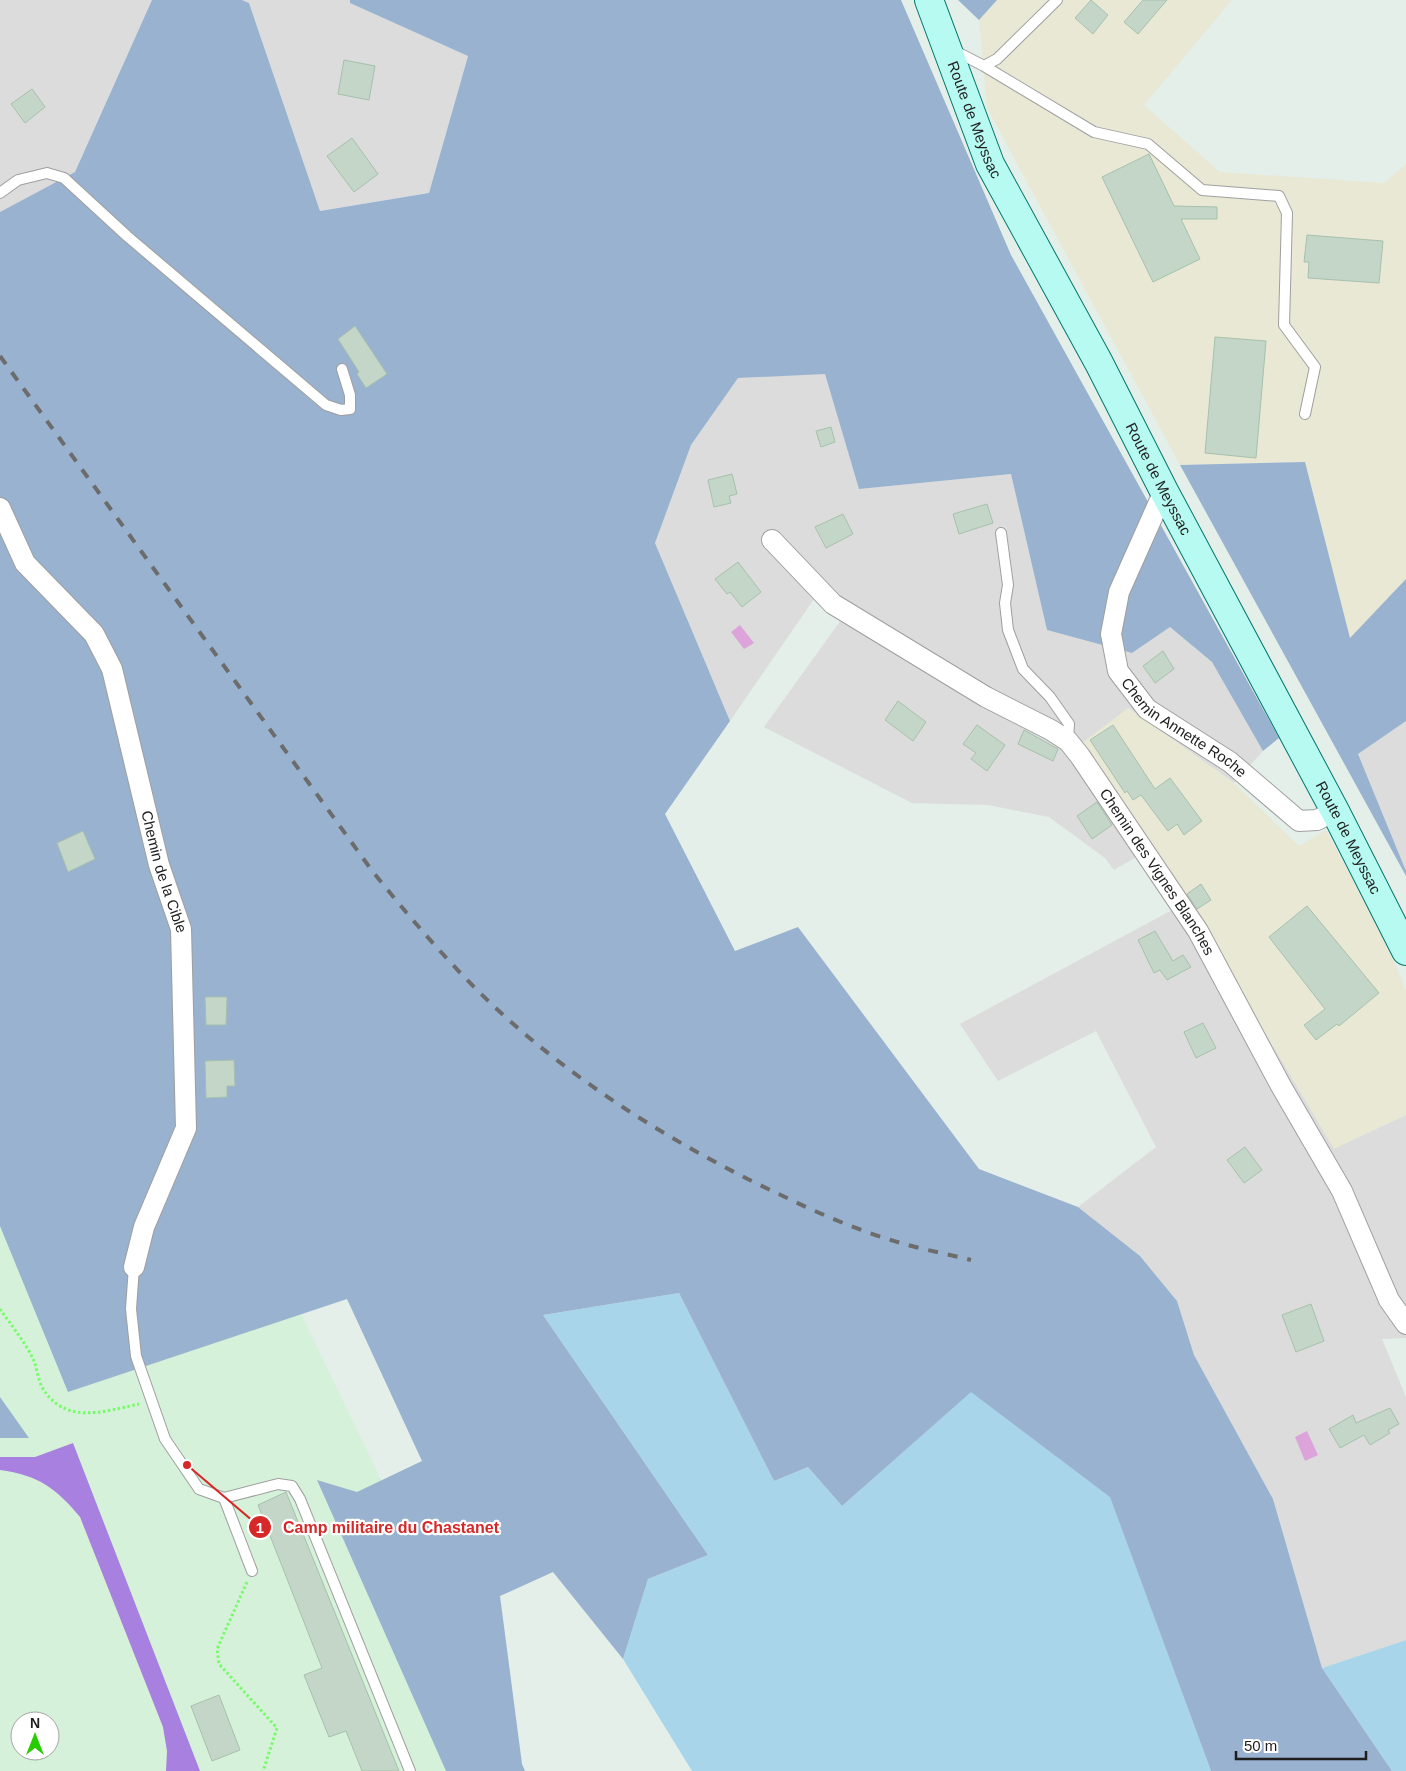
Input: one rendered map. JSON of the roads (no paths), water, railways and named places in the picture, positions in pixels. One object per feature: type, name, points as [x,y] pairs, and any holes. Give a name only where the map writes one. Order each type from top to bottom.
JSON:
[{"type":"main road","name":"Route de Meyssac","points":[[929,0],[990,164],[1099,363],[1164,491],[1335,811],[1406,951]]},
{"type":"street","name":"Chemin Annette Roche","points":[[1164,491],[1119,592],[1111,634],[1118,671],[1147,709],[1230,762],[1299,821],[1316,820],[1335,811]]},
{"type":"street","name":"Chemin de la Cible","points":[[0,508],[25,562],[94,634],[112,669],[159,865],[181,930],[186,1128],[144,1227],[134,1267]]},
{"type":"street","name":"Chemin des Vignes Blanches","points":[[772,540],[833,604],[986,697],[1068,741],[1133,832],[1198,931],[1282,1086],[1342,1191],[1389,1300],[1406,1324]]},
{"type":"lane","points":[[984,66],[997,59],[1057,0]]},
{"type":"lane","points":[[946,46],[984,66],[1094,132],[1148,144],[1202,190],[1279,196],[1286,213],[1284,325],[1316,367],[1305,414]]},
{"type":"lane","points":[[0,193],[18,180],[46,172],[64,178],[135,242],[326,404],[341,410],[350,408],[350,395],[342,369]]},
{"type":"lane","points":[[1001,533],[1008,585],[1005,603],[1008,630],[1022,669],[1050,697],[1069,724],[1068,741]]},
{"type":"lane","points":[[134,1267],[131,1309],[136,1356],[165,1439],[199,1489],[224,1498],[278,1484],[292,1486],[300,1499],[410,1771]]},
{"type":"lane","points":[[224,1498],[252,1571]]},
{"type":"railway","points":[[0,356],[373,872],[465,978],[505,1017],[586,1082],[650,1125],[717,1163],[828,1217],[886,1239],[971,1260]]},
{"type":"place","name":"Camp militaire du Chastanet","points":[[187,1465]]}]
